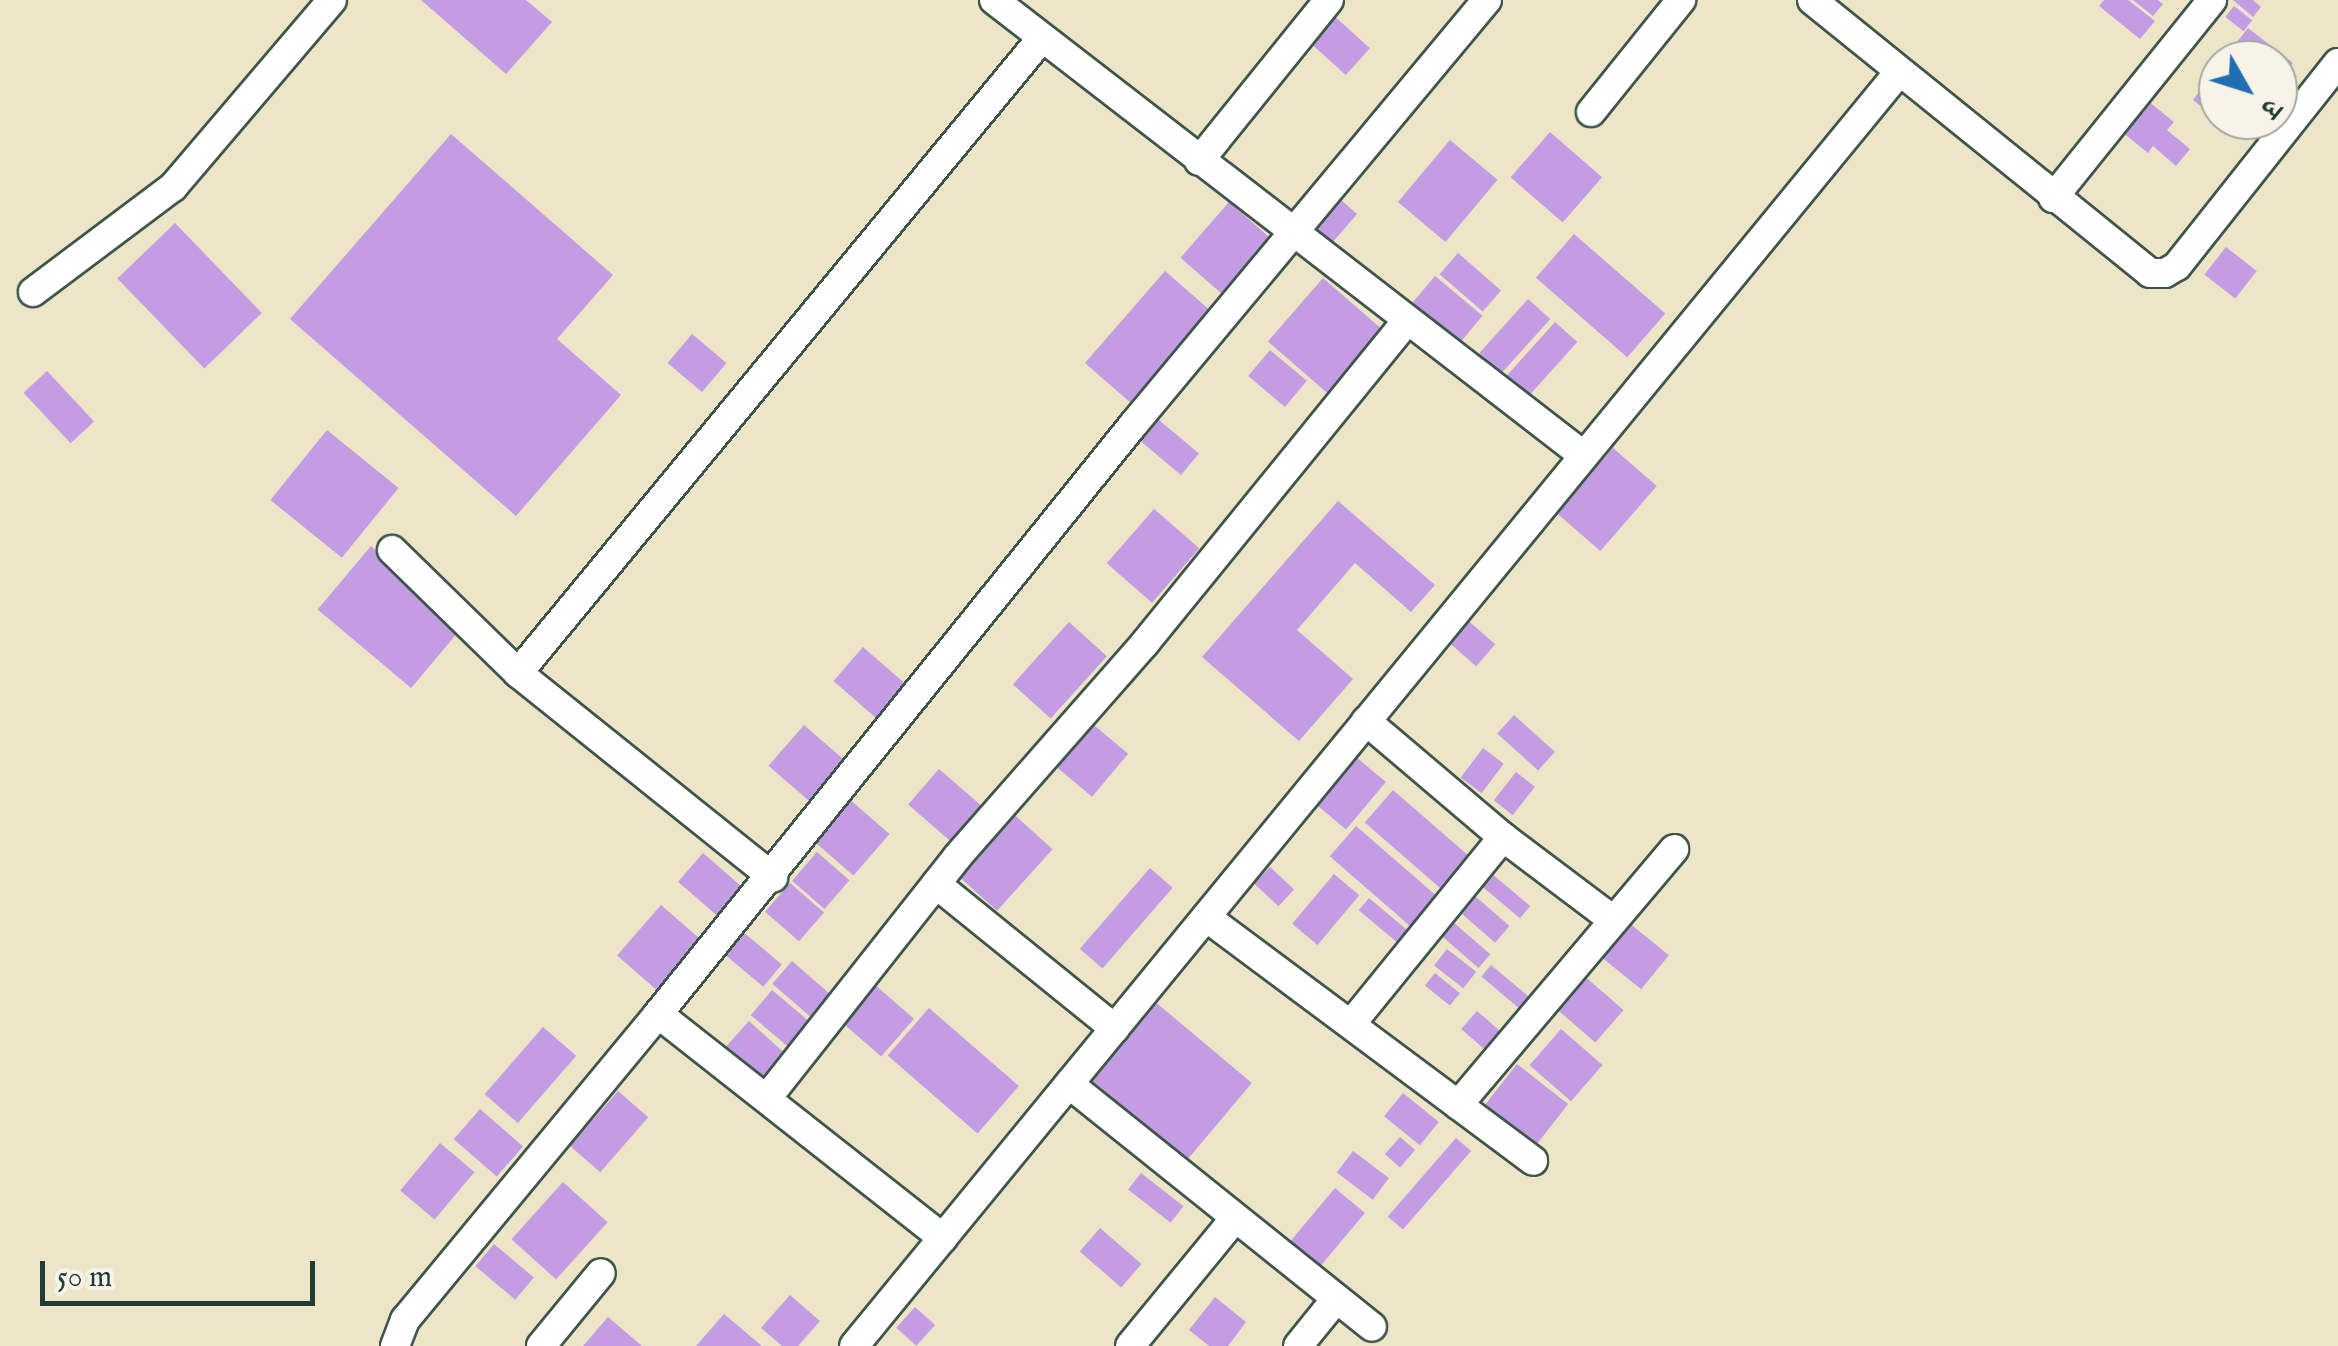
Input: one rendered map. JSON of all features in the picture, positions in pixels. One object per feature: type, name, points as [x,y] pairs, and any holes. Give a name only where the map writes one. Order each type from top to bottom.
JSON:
[{"type":"street","points":[[33,292],[173,187],[332,0]]},
{"type":"street","points":[[994,0],[1583,455]]},
{"type":"street","points":[[1199,160],[1329,0]]},
{"type":"street","points":[[396,1346],[405,1320],[772,877],[1133,425],[1487,0]]},
{"type":"street","points":[[1591,112],[1680,0]]},
{"type":"street","points":[[1812,0],[2150,273],[2165,273],[2177,266],[2338,63]]},
{"type":"street","points":[[2053,198],[2212,0]]},
{"type":"street","points":[[518,674],[1040,38]]},
{"type":"street","points":[[854,1346],[1898,73]]},
{"type":"street","points":[[767,1098],[936,884],[1145,643],[1406,322]]},
{"type":"street","points":[[392,550],[518,674],[772,877]]},
{"type":"street","points":[[1366,721],[1613,920]]},
{"type":"street","points":[[1351,1024],[1504,836]]},
{"type":"street","points":[[1458,1105],[1674,849]]},
{"type":"street","points":[[936,884],[1115,1029]]},
{"type":"street","points":[[1206,917],[1533,1162]]},
{"type":"street","points":[[658,1014],[943,1238]]},
{"type":"street","points":[[1069,1084],[1372,1327]]},
{"type":"street","points":[[1130,1346],[1235,1218]]},
{"type":"street","points":[[542,1346],[601,1273]]},
{"type":"street","points":[[1298,1346],[1336,1300]]},
{"type":"building","points":[[421,0],[526,0],[552,22],[506,74]]},
{"type":"building","points":[[2104,0],[2128,0],[2155,21],[2140,39],[2099,6]]},
{"type":"building","points":[[2133,0],[2158,0],[2163,4],[2153,16]]},
{"type":"building","points":[[2233,0],[2253,0],[2261,7],[2253,17]]},
{"type":"building","points":[[2234,6],[2252,20],[2244,31],[2225,17]]},
{"type":"building","points":[[1332,14],[1370,48],[1346,75],[1308,41]]},
{"type":"building","points":[[2248,28],[2263,40],[2239,40]]},
{"type":"building","points":[[2142,96],[2174,122],[2167,130],[2190,149],[2176,166],[2153,146],[2148,153],[2116,127]]},
{"type":"building","points":[[1550,132],[1602,177],[1563,223],[1511,177]]},
{"type":"building","points":[[451,134],[613,275],[557,339],[621,395],[516,516],[290,319]]},
{"type":"building","points":[[1450,140],[1497,180],[1445,242],[1398,202]]},
{"type":"building","points":[[1333,193],[1357,214],[1324,252],[1300,231]]},
{"type":"building","points":[[1229,202],[1276,243],[1227,299],[1180,258]]},
{"type":"building","points":[[175,223],[262,313],[204,368],[117,279]]},
{"type":"building","points":[[1574,234],[1665,313],[1627,357],[1536,278]]},
{"type":"building","points":[[2226,247],[2257,271],[2235,299],[2204,275]]},
{"type":"building","points":[[1458,253],[1501,290],[1483,312],[1440,274]]},
{"type":"building","points":[[1165,271],[1214,314],[1134,406],[1085,363]]},
{"type":"building","points":[[1435,276],[1482,316],[1458,345],[1411,305]]},
{"type":"building","points":[[1323,278],[1383,330],[1328,393],[1268,341]]},
{"type":"building","points":[[1528,299],[1550,319],[1499,376],[1476,356]]},
{"type":"building","points":[[1555,322],[1577,342],[1528,397],[1505,377]]},
{"type":"building","points":[[692,334],[726,363],[702,392],[668,363]]},
{"type":"building","points":[[1270,350],[1307,381],[1285,407],[1248,376]]},
{"type":"building","points":[[47,371],[94,421],[71,443],[24,393]]},
{"type":"building","points":[[1153,415],[1199,454],[1181,475],[1135,436]]},
{"type":"building","points":[[327,430],[398,488],[342,558],[270,500]]},
{"type":"building","points":[[1613,448],[1657,486],[1600,551],[1557,513]]},
{"type":"building","points":[[1338,501],[1435,585],[1411,612],[1355,563],[1297,630],[1353,679],[1299,741],[1202,657]]},
{"type":"building","points":[[1154,509],[1199,548],[1152,603],[1107,563]]},
{"type":"building","points":[[371,546],[464,624],[411,688],[318,610]]},
{"type":"building","points":[[1465,618],[1495,644],[1476,666],[1446,640]]},
{"type":"building","points":[[1069,622],[1107,656],[1051,719],[1013,684]]},
{"type":"building","points":[[863,647],[909,687],[880,721],[833,681]]},
{"type":"building","points":[[1514,715],[1555,752],[1538,770],[1497,734]]},
{"type":"building","points":[[1089,721],[1128,754],[1092,797],[1053,764]]},
{"type":"building","points":[[804,725],[850,765],[815,806],[769,766]]},
{"type":"building","points":[[1483,748],[1504,764],[1481,793],[1461,778]]},
{"type":"building","points":[[1356,757],[1386,782],[1346,830],[1316,804]]},
{"type":"building","points":[[939,769],[984,808],[953,844],[908,804]]},
{"type":"building","points":[[1516,772],[1535,787],[1513,815],[1494,800]]},
{"type":"building","points":[[1393,790],[1471,858],[1443,891],[1365,822]]},
{"type":"building","points":[[848,798],[890,834],[853,876],[812,840]]},
{"type":"building","points":[[1008,809],[1053,849],[997,911],[952,871]]},
{"type":"building","points":[[1356,826],[1438,897],[1411,927],[1330,856]]},
{"type":"building","points":[[817,852],[849,880],[825,909],[792,881]]},
{"type":"building","points":[[703,853],[745,889],[720,918],[678,882]]},
{"type":"building","points":[[1270,867],[1294,890],[1278,906],[1254,884]]},
{"type":"building","points":[[1150,868],[1173,888],[1102,968],[1080,949]]},
{"type":"building","points":[[1485,868],[1530,906],[1520,918],[1475,880]]},
{"type":"building","points":[[1334,874],[1359,895],[1317,945],[1292,924]]},
{"type":"building","points":[[790,883],[824,913],[799,941],[765,912]]},
{"type":"building","points":[[1468,890],[1510,926],[1495,943],[1454,907]]},
{"type":"building","points":[[1369,898],[1410,932],[1399,944],[1359,910]]},
{"type":"building","points":[[661,905],[707,945],[663,996],[617,956]]},
{"type":"building","points":[[1445,915],[1490,954],[1478,968],[1433,929]]},
{"type":"building","points":[[1623,918],[1669,955],[1641,989],[1595,952]]},
{"type":"building","points":[[742,931],[782,964],[763,987],[723,953]]},
{"type":"building","points":[[1447,949],[1476,972],[1463,988],[1434,966]]},
{"type":"building","points":[[792,961],[832,996],[812,1018],[772,984]]},
{"type":"building","points":[[1491,965],[1531,998],[1521,1010],[1481,976]]},
{"type":"building","points":[[1435,973],[1460,993],[1450,1006],[1425,985]]},
{"type":"building","points":[[1582,974],[1624,1010],[1595,1043],[1554,1006]]},
{"type":"building","points":[[874,984],[914,1019],[881,1057],[841,1022]]},
{"type":"building","points":[[772,990],[810,1022],[789,1047],[751,1015]]},
{"type":"building","points":[[1153,1000],[1252,1083],[1185,1163],[1086,1080]]},
{"type":"building","points":[[929,1008],[1019,1086],[977,1134],[888,1056]]},
{"type":"building","points":[[1477,1011],[1503,1034],[1488,1052],[1461,1029]]},
{"type":"building","points":[[749,1021],[784,1052],[759,1081],[724,1049]]},
{"type":"building","points":[[543,1027],[576,1056],[518,1123],[485,1094]]},
{"type":"building","points":[[1561,1029],[1603,1065],[1571,1101],[1530,1065]]},
{"type":"building","points":[[1517,1064],[1568,1104],[1531,1151],[1480,1111]]},
{"type":"building","points":[[618,1091],[648,1117],[600,1172],[570,1146]]},
{"type":"building","points":[[1403,1093],[1439,1122],[1420,1145],[1384,1116]]},
{"type":"building","points":[[480,1109],[523,1146],[497,1177],[454,1139]]},
{"type":"building","points":[[1400,1137],[1415,1150],[1400,1167],[1385,1154]]},
{"type":"building","points":[[1456,1138],[1471,1151],[1403,1230],[1388,1216]]},
{"type":"building","points":[[440,1143],[474,1172],[435,1219],[400,1190]]},
{"type":"building","points":[[1353,1151],[1389,1178],[1373,1200],[1337,1173]]},
{"type":"building","points":[[1141,1173],[1184,1206],[1171,1223],[1128,1190]]},
{"type":"building","points":[[563,1182],[608,1222],[556,1279],[511,1239]]},
{"type":"building","points":[[1335,1188],[1365,1213],[1317,1271],[1287,1245]]},
{"type":"building","points":[[1100,1228],[1142,1264],[1121,1287],[1080,1251]]},
{"type":"building","points":[[494,1244],[534,1277],[515,1300],[475,1266]]},
{"type":"building","points":[[790,1295],[820,1321],[798,1346],[782,1346],[761,1328]]},
{"type":"building","points":[[1215,1297],[1246,1322],[1228,1346],[1209,1346],[1189,1330]]},
{"type":"building","points":[[915,1307],[935,1325],[916,1346],[896,1328]]},
{"type":"building","points":[[724,1314],[762,1346],[696,1346]]},
{"type":"building","points":[[608,1317],[642,1346],[583,1346]]}]
